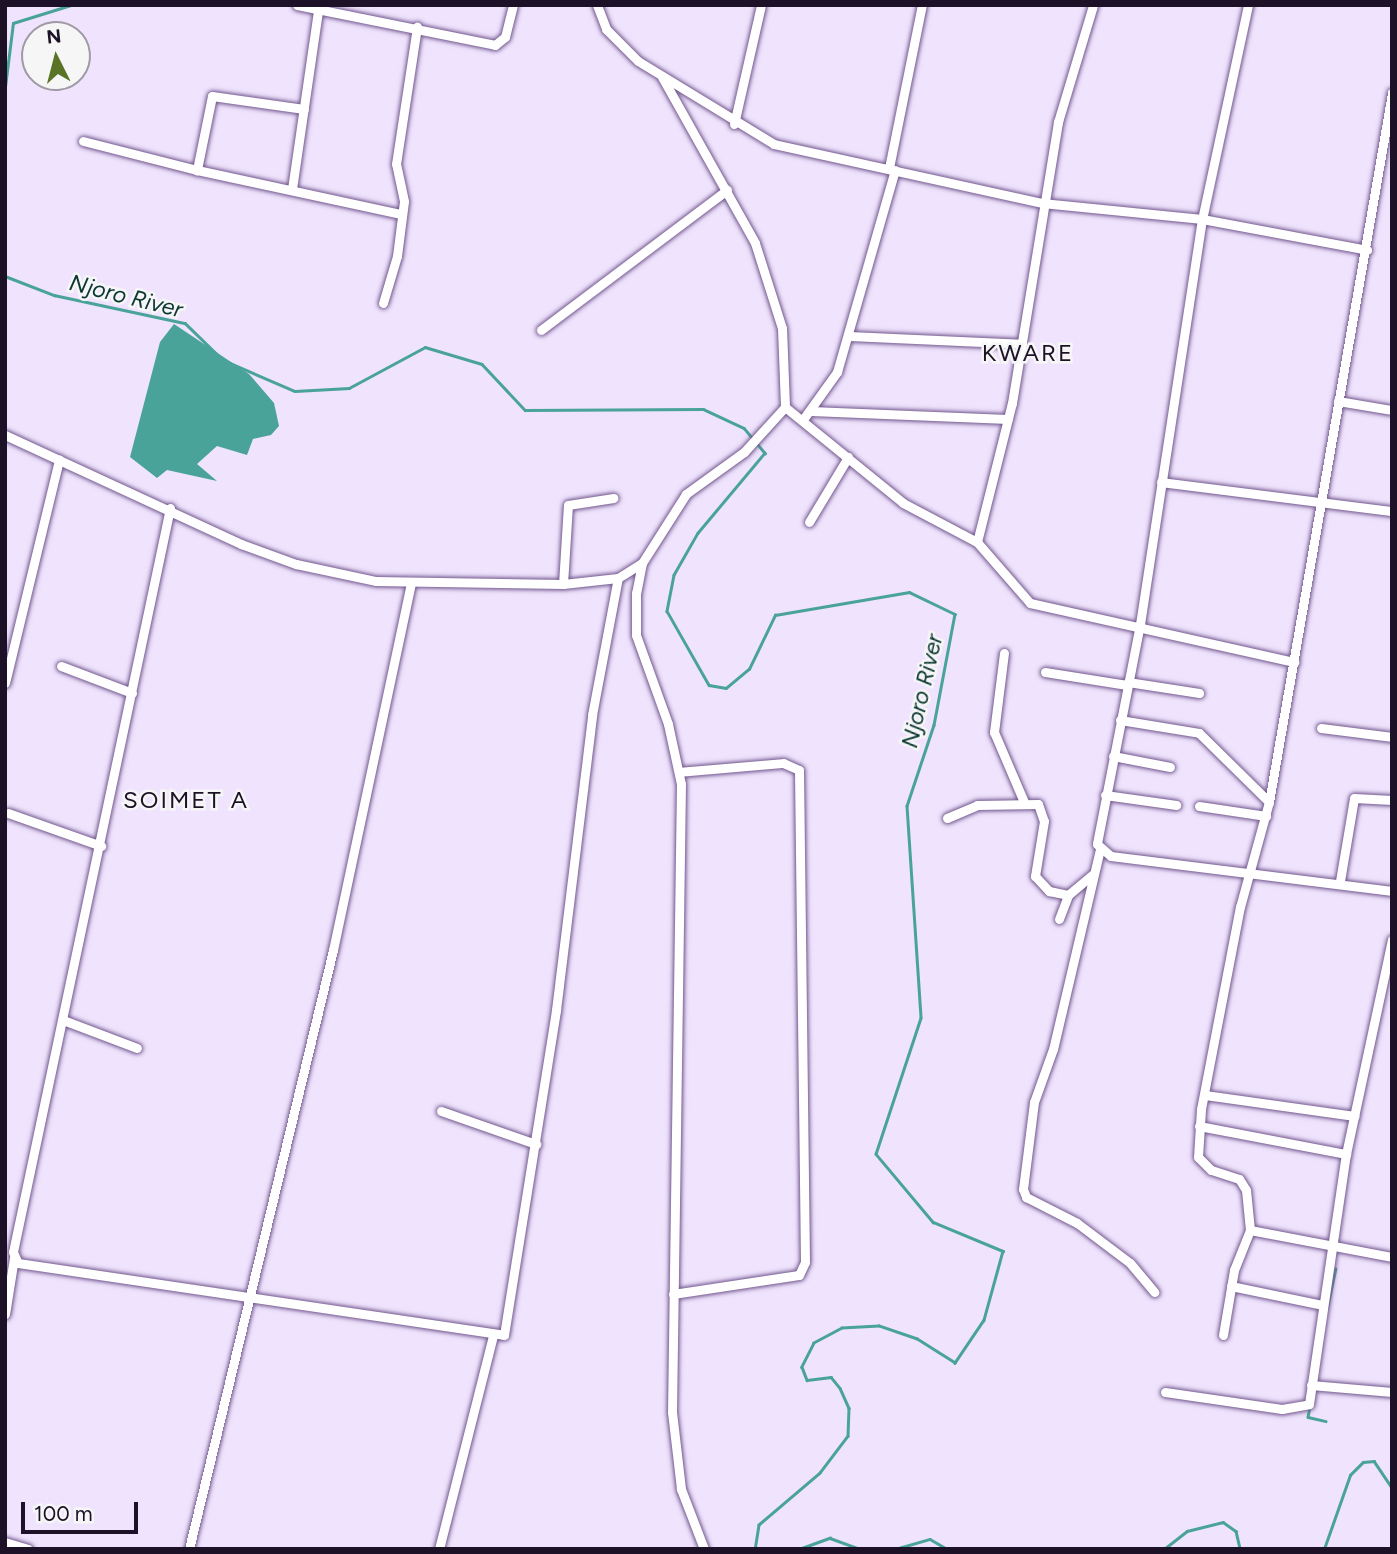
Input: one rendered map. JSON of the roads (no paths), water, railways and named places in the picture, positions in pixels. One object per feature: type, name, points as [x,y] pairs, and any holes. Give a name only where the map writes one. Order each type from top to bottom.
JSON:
[{"type":"street","points":[[297,5],[495,44],[505,37],[513,5]]},
{"type":"street","points":[[597,5],[612,37],[662,77],[734,124],[774,144],[1042,203],[1202,219],[1367,250]]},
{"type":"street","points":[[734,124],[761,5]]},
{"type":"street","points":[[807,415],[837,372],[848,336],[892,169],[922,5]]},
{"type":"street","points":[[977,542],[1008,419],[1022,344],[1042,203],[1093,5]]},
{"type":"street","points":[[1154,1292],[1130,1263],[1077,1223],[1026,1197],[1023,1189],[1034,1102],[1053,1049],[1100,849],[1105,795],[1140,624],[1202,219],[1248,5]]},
{"type":"street","points":[[292,189],[319,9]]},
{"type":"street","points":[[383,303],[401,214],[396,164],[417,27]]},
{"type":"street","points":[[5,435],[296,564],[411,583],[564,584],[618,578],[642,563],[686,495],[744,452],[776,421],[785,407],[782,328],[755,243],[662,77]]},
{"type":"street","points":[[1223,1335],[1231,1286],[1250,1230],[1244,1185],[1203,1165],[1199,1126],[1251,870],[1269,802],[1295,662],[1319,502],[1367,250],[1392,93]]},
{"type":"street","points":[[197,170],[212,96],[304,109]]},
{"type":"street","points":[[83,141],[197,170],[401,214]]},
{"type":"street","points":[[541,330],[727,190]]},
{"type":"street","points":[[848,336],[1022,344]]},
{"type":"street","points":[[1338,401],[1392,410]]},
{"type":"street","points":[[785,407],[807,415],[1008,419]]},
{"type":"street","points":[[807,415],[848,457],[903,503],[977,542],[1030,603],[1140,624],[1295,662]]},
{"type":"street","points":[[809,522],[848,457]]},
{"type":"street","points":[[5,683],[59,458]]},
{"type":"street","points":[[1161,482],[1392,511]]},
{"type":"street","points":[[564,584],[568,505],[613,498]]},
{"type":"street","points":[[5,1314],[14,1258],[170,508]]},
{"type":"street","points":[[642,563],[636,635],[679,772],[673,1294],[675,1451],[704,1549]]},
{"type":"street","points":[[14,1258],[504,1335],[536,1144],[592,715],[618,578]]},
{"type":"street","points":[[190,1549],[253,1297],[411,583]]},
{"type":"street","points":[[1004,653],[994,732],[1024,802]]},
{"type":"street","points":[[61,666],[132,693]]},
{"type":"street","points":[[1045,672],[1199,693]]},
{"type":"street","points":[[1120,720],[1199,733],[1269,802]]},
{"type":"street","points":[[1321,728],[1392,737]]},
{"type":"street","points":[[1113,756],[1170,767]]},
{"type":"street","points":[[673,1294],[799,1275],[805,1262],[802,779],[799,770],[783,763],[679,772]]},
{"type":"street","points":[[1105,795],[1176,805]]},
{"type":"street","points":[[1340,881],[1354,798],[1392,800]]},
{"type":"street","points":[[947,818],[966,807],[1024,802],[1038,804],[1044,821],[1037,880],[1068,895]]},
{"type":"street","points":[[1199,806],[1266,816]]},
{"type":"street","points":[[8,813],[101,846]]},
{"type":"street","points":[[1100,849],[1111,856],[1340,881],[1392,891]]},
{"type":"street","points":[[1059,919],[1068,895],[1092,875]]},
{"type":"street","points":[[1165,1392],[1295,1410],[1309,1404],[1346,1154],[1392,940]]},
{"type":"street","points":[[63,1020],[137,1048]]},
{"type":"street","points":[[1205,1095],[1355,1116]]},
{"type":"street","points":[[441,1111],[536,1144]]},
{"type":"street","points":[[1199,1126],[1346,1154]]},
{"type":"street","points":[[1250,1230],[1392,1257]]},
{"type":"street","points":[[1231,1286],[1323,1305]]},
{"type":"street","points":[[439,1549],[492,1335]]},
{"type":"street","points":[[1311,1385],[1392,1392]]},
{"type":"street","points":[[5,1542],[28,1549]]},
{"type":"waterway","name":"Njoro River","points":[[5,87],[13,23],[71,5]]},
{"type":"waterway","name":"Njoro River","points":[[5,276],[54,295],[185,323],[223,360],[295,391],[349,388],[425,347],[482,364],[525,410],[703,409],[744,428],[765,453],[698,533],[674,575],[667,611],[709,685],[726,688],[749,669],[775,615],[909,592],[955,614],[934,725],[907,806],[921,1018],[876,1154],[933,1222],[1003,1251],[984,1320],[955,1363],[917,1339],[879,1326],[842,1328],[814,1343],[802,1367],[807,1380],[831,1377],[840,1388],[849,1408],[848,1436],[820,1473],[759,1525],[755,1549]]},
{"type":"waterway","points":[[1327,1308],[1335,1269]]},
{"type":"waterway","points":[[1310,1407],[1308,1417],[1326,1421]]},
{"type":"waterway","name":"Njoro River","points":[[1324,1549],[1350,1475],[1363,1462],[1374,1461],[1392,1488]]},
{"type":"waterway","name":"Njoro River","points":[[1164,1549],[1187,1531],[1223,1522],[1236,1531],[1240,1549]]},
{"type":"waterway","name":"Njoro River","points":[[799,1549],[830,1538],[860,1549]]},
{"type":"waterway","name":"Njoro River","points":[[895,1549],[930,1539],[947,1549]]},
{"type":"district","name":"KWARE","points":[[1028,353]]},
{"type":"district","name":"SOIMET A","points":[[186,800]]}]
